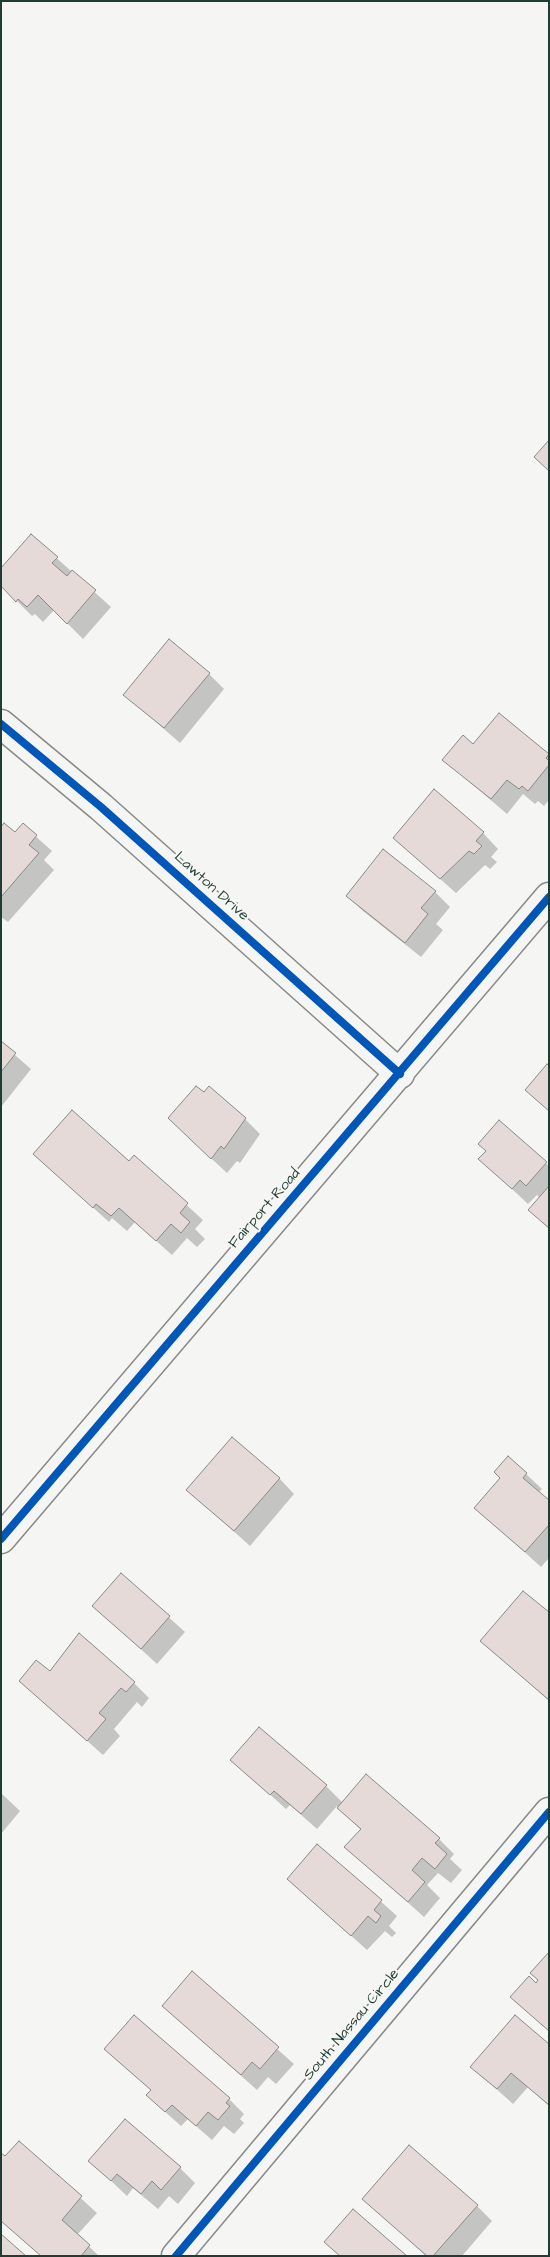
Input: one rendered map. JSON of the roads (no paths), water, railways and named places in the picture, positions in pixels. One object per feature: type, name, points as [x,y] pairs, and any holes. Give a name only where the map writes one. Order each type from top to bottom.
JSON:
[{"type":"street","name":"Lawton Drive","points":[[1,724],[101,807],[400,1074]]},
{"type":"street","name":"Fairport Road","points":[[1,1539],[400,1074],[549,897]]},
{"type":"street","name":"South Nassau Circle","points":[[176,2256],[549,1812]]}]
